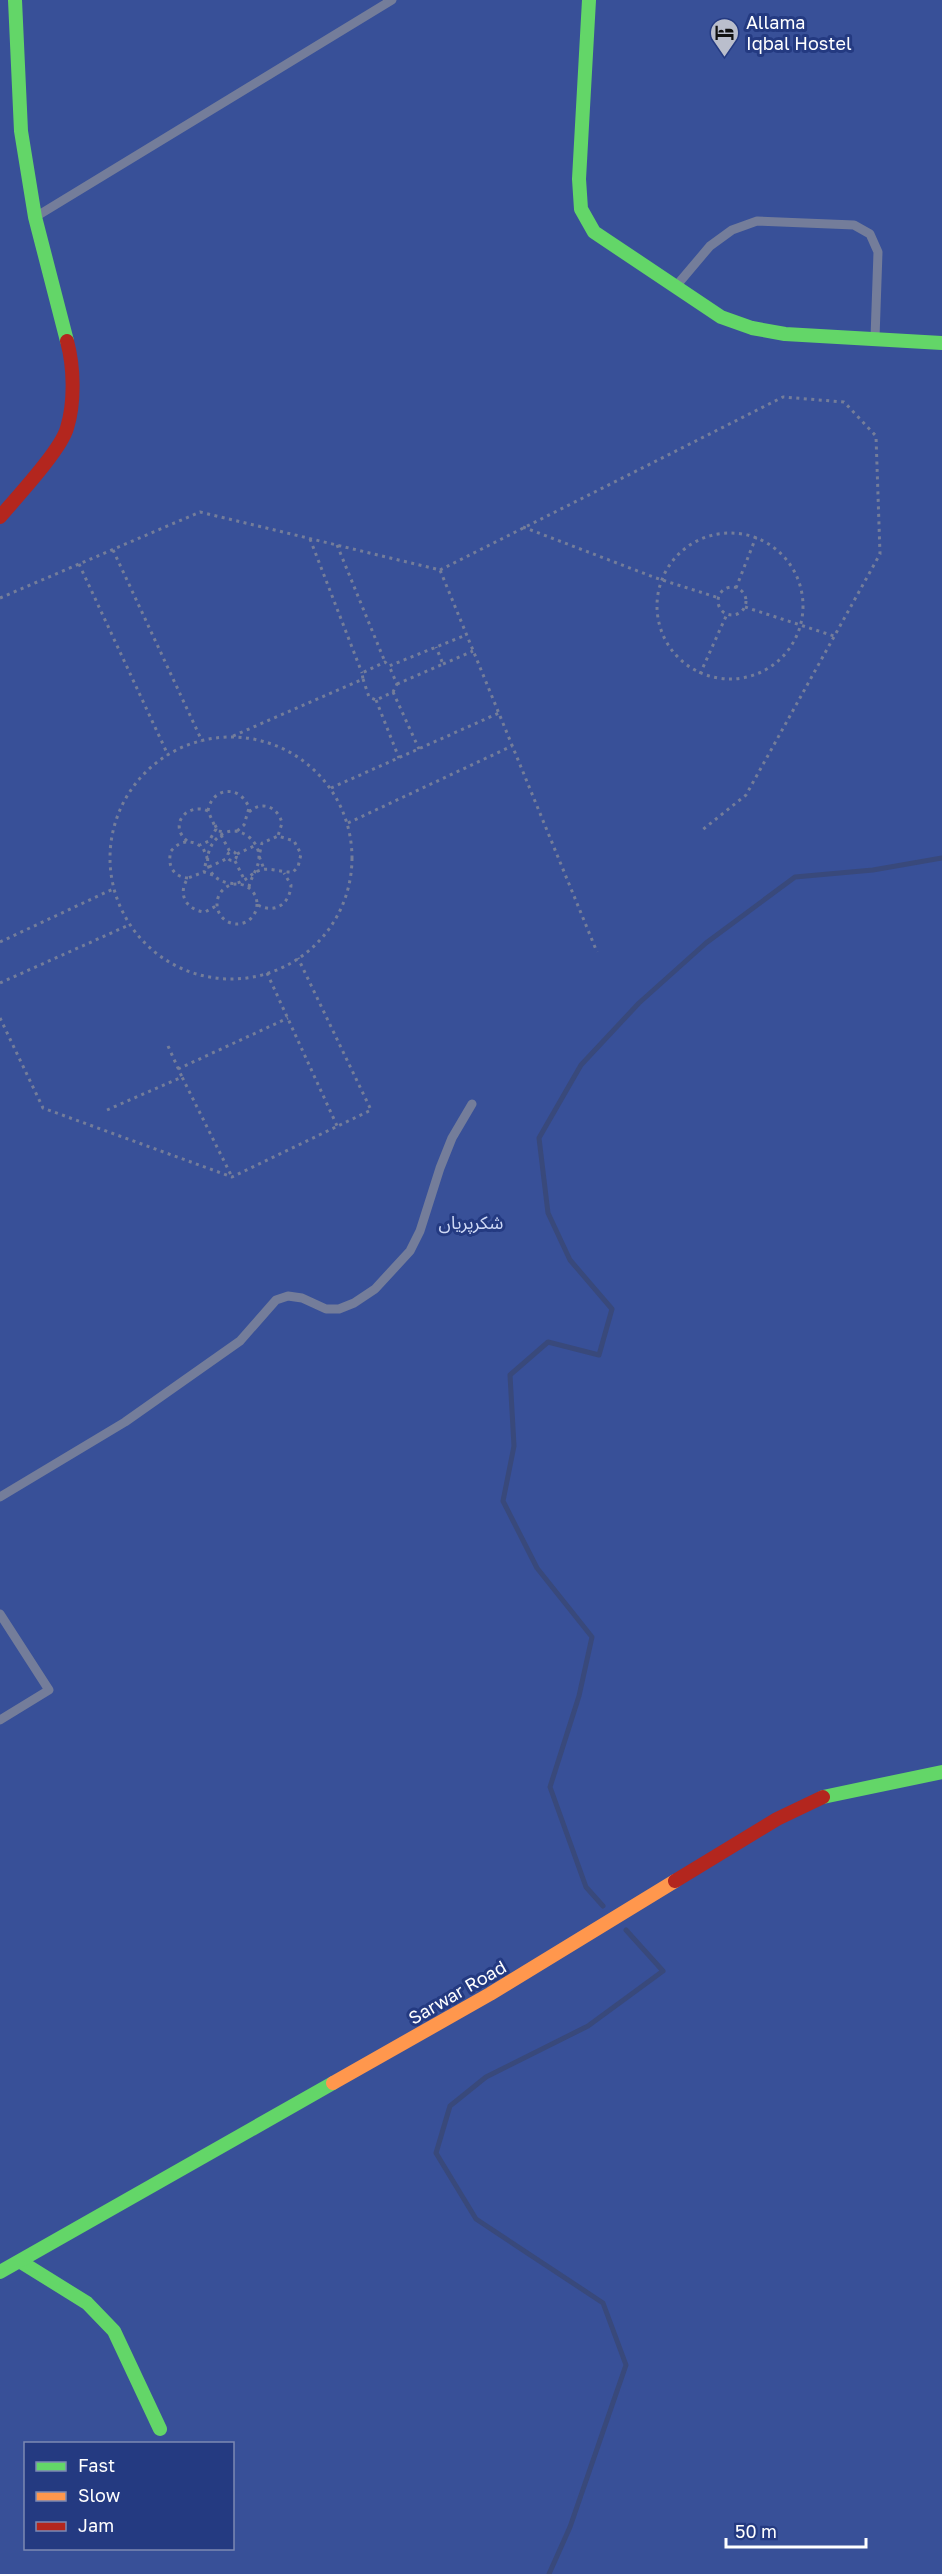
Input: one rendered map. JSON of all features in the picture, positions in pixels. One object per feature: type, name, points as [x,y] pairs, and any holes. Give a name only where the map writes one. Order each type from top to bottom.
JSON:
[{"type":"street","points":[[0,517],[51,455],[67,430],[72,391],[69,348],[35,217],[21,131],[15,0]]},
{"type":"street","points":[[589,0],[579,179],[581,209],[594,232],[722,317],[752,328],[785,334],[942,343]]},
{"type":"street","name":"Sarwar Road","points":[[0,2272],[490,1994],[777,1819],[822,1797],[942,1772]]},
{"type":"street","points":[[21,2262],[43,2277],[65,2287],[87,2303],[114,2331],[160,2429]]},
{"type":"lane","points":[[35,217],[392,0]]},
{"type":"lane","points":[[676,286],[710,246],[732,230],[757,221],[854,225],[870,234],[878,252],[875,339]]},
{"type":"lane","points":[[0,1497],[124,1422],[240,1341],[276,1300],[288,1296],[302,1298],[326,1309],[339,1309],[354,1303],[375,1289],[410,1251],[420,1231],[452,1138],[471,1104]]},
{"type":"lane","points":[[0,1614],[49,1690],[0,1720]]},
{"type":"path","points":[[0,598],[200,512],[440,570],[783,397],[844,402],[876,436],[880,554],[746,795],[702,831]]},
{"type":"path","points":[[523,528],[719,598]]},
{"type":"path","points":[[734,532],[756,537],[775,548],[790,564],[800,583],[804,604],[802,626],[791,648],[773,666],[750,677],[725,680],[700,674],[682,662],[662,634],[658,624],[656,601],[661,579],[673,560],[690,544],[711,535],[734,532]]},
{"type":"path","points":[[736,588],[756,537]]},
{"type":"path","points":[[310,539],[362,673],[369,697],[376,700],[399,758]]},
{"type":"path","points":[[337,545],[385,662],[397,684]]},
{"type":"path","points":[[113,549],[202,741]]},
{"type":"path","points":[[79,564],[168,754]]},
{"type":"path","points":[[440,570],[597,952]]},
{"type":"path","points":[[727,588],[736,588],[745,596],[745,607],[735,614],[727,614],[721,609],[719,598],[727,588]]},
{"type":"path","points":[[745,607],[834,636]]},
{"type":"path","points":[[700,674],[727,614]]},
{"type":"path","points":[[389,666],[466,634]]},
{"type":"path","points":[[436,647],[443,664]]},
{"type":"path","points":[[376,700],[393,692],[397,684],[473,651]]},
{"type":"path","points":[[362,673],[385,662]]},
{"type":"path","points":[[231,736],[270,742],[304,760],[331,788],[348,823],[353,864],[344,905],[321,941],[288,966],[248,979],[206,978],[166,962],[135,934],[115,898],[113,889],[108,860],[114,821],[131,787],[168,754],[193,742],[231,736],[363,679]]},
{"type":"path","points":[[393,692],[419,749]]},
{"type":"path","points":[[331,788],[499,713]]},
{"type":"path","points":[[348,823],[512,746]]},
{"type":"path","points":[[204,872],[211,844],[221,835],[232,832],[238,831],[244,825],[249,808],[243,796],[237,793],[217,794],[209,804],[208,811],[218,831],[232,832],[248,836],[262,843]]},
{"type":"path","points":[[248,813],[259,806],[272,807],[277,811],[282,823],[278,836]]},
{"type":"path","points":[[208,811],[194,808],[184,813],[178,824],[179,830],[187,841],[200,845],[222,889]]},
{"type":"path","points":[[200,845],[213,837],[215,825]]},
{"type":"path","points":[[244,825],[248,836],[256,845],[264,869]]},
{"type":"path","points":[[221,835],[230,852],[237,854],[256,845]]},
{"type":"path","points":[[188,878],[183,891],[187,904],[191,909],[205,912],[216,906],[222,889],[264,869],[284,873],[293,872],[301,854],[294,840],[278,836],[262,843]]},
{"type":"path","points":[[187,841],[175,846],[169,858],[172,870],[182,878],[204,872],[225,882],[249,887],[258,905],[271,909],[284,904],[291,892],[291,885],[284,873]]},
{"type":"path","points":[[249,887],[259,863],[262,843]]},
{"type":"path","points":[[209,867],[228,858],[230,852]]},
{"type":"path","points":[[234,861],[237,854]]},
{"type":"path","points":[[228,858],[234,861],[245,880]]},
{"type":"path","points":[[0,942],[113,889]]},
{"type":"path","points":[[216,906],[222,918],[228,922],[241,924],[253,917],[258,905]]},
{"type":"path","points":[[0,983],[129,925]]},
{"type":"path","points":[[0,1018],[43,1108],[232,1177],[338,1128],[371,1110],[298,958]]},
{"type":"path","points":[[267,973],[338,1128]]},
{"type":"path","points":[[178,1069],[288,1018]]},
{"type":"path","points":[[168,1047],[232,1177]]},
{"type":"path","points":[[107,1110],[182,1077]]},
{"type":"green space","name":"شکرپریاں","points":[[0,0],[942,0],[942,2574],[0,2574]]},
{"type":"waterway","points":[[603,1906],[586,1887],[550,1787],[579,1696],[592,1637],[537,1568],[503,1501],[514,1446],[510,1375],[548,1342],[599,1355],[612,1309],[570,1260],[548,1213],[539,1138],[581,1065],[639,1003],[706,943],[795,877],[873,870],[942,858]]},
{"type":"waterway","points":[[549,2574],[570,2527],[626,2365],[603,2303],[476,2219],[436,2153],[450,2106],[486,2077],[588,2026],[663,1971],[626,1930]]},
{"type":"traffic: fast","points":[[15,0],[21,131],[35,217],[67,341]]},
{"type":"traffic: fast","points":[[589,0],[579,179],[581,209],[594,232],[721,317],[752,328],[785,334],[942,343]]},
{"type":"traffic: fast","points":[[823,1797],[942,1772]]},
{"type":"traffic: fast","points":[[0,2272],[333,2083]]},
{"type":"traffic: fast","points":[[21,2262],[87,2303],[114,2331],[160,2429]]},
{"type":"traffic: slow","points":[[333,2083],[490,1994],[675,1881]]},
{"type":"traffic: jam","points":[[0,517],[47,461],[67,428],[73,384],[67,341]]},
{"type":"traffic: jam","points":[[675,1881],[777,1819],[823,1797]]},
{"type":"place","name":"Allama Iqbal Hostel","points":[[725,58]]}]
